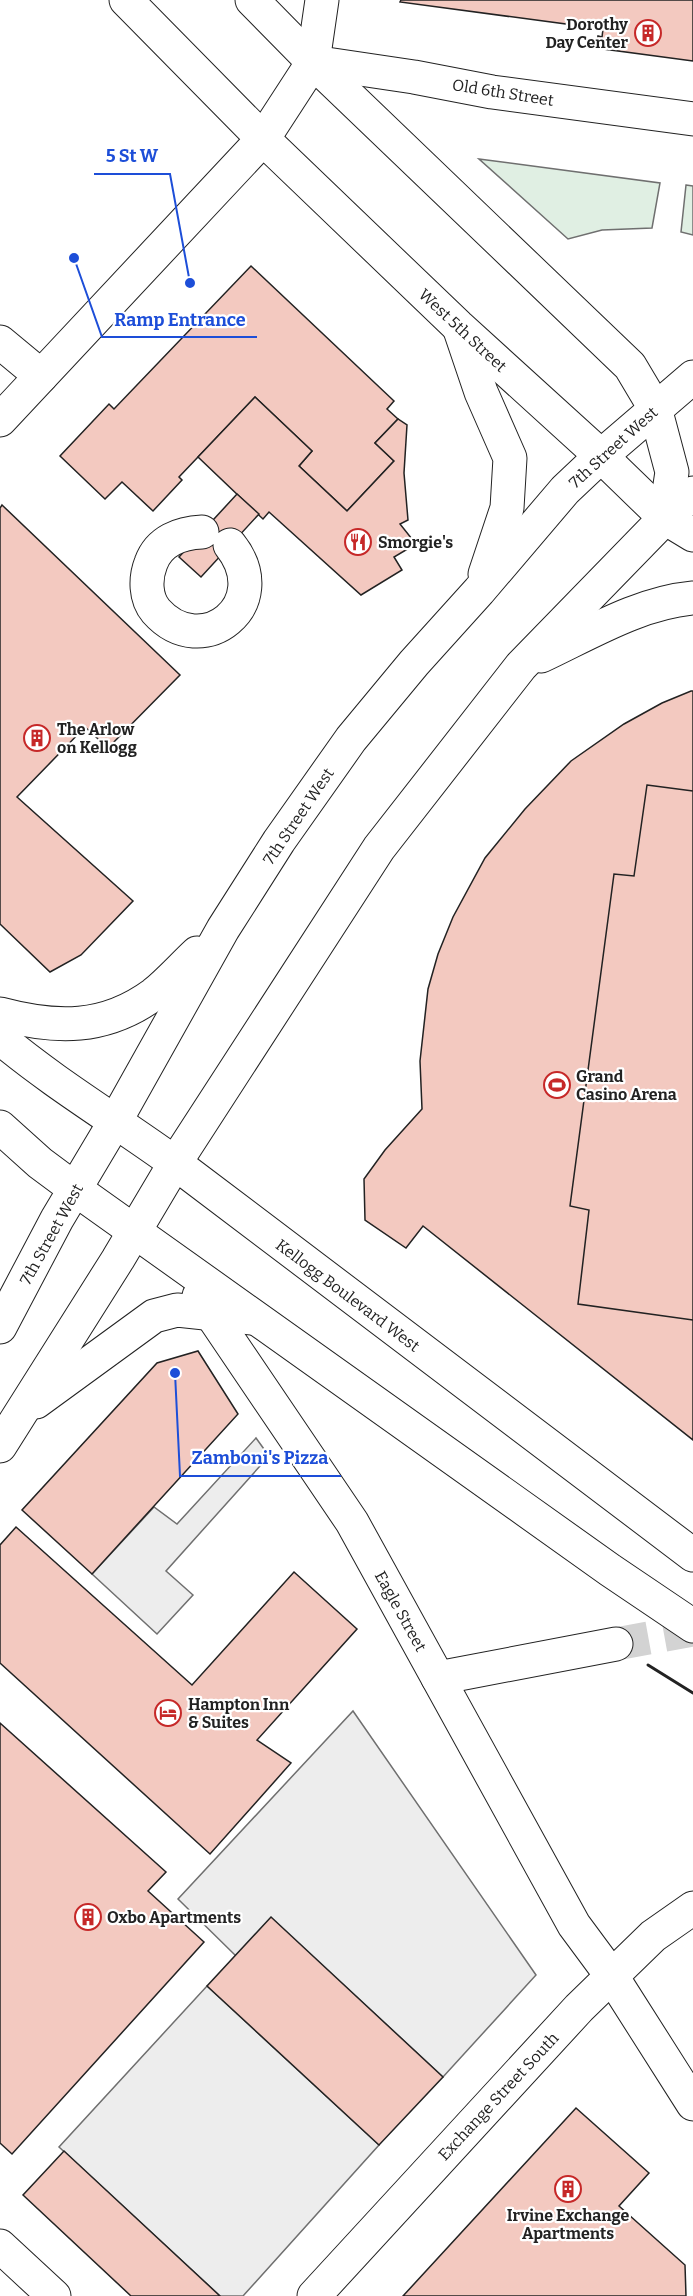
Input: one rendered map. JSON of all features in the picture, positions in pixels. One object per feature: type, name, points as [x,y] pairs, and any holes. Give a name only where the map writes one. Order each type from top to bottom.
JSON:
[{"type":"main road","name":"West 5th Street","points":[[126,0],[264,139],[458,326],[601,456],[665,518],[693,535]]},
{"type":"main road","points":[[252,0],[313,62],[630,366],[656,408],[672,472],[665,518]]},
{"type":"main road","points":[[0,420],[264,139],[313,62],[322,0]]},
{"type":"main road","name":"Old 6th Street","points":[[313,62],[414,77],[492,92],[693,118]]},
{"type":"main road","points":[[458,326],[481,392],[510,458],[507,508],[479,591]]},
{"type":"main road","points":[[0,342],[41,376]]},
{"type":"main road","name":"7th Street West","points":[[0,1327],[75,1189],[223,929],[279,842],[351,739],[420,655],[479,591],[565,490],[693,377]]},
{"type":"main road","points":[[0,1446],[175,1163],[379,848],[521,666],[665,518],[693,493]]},
{"type":"main road","points":[[521,666],[621,617],[657,604],[693,598]]},
{"type":"main road","points":[[0,1014],[24,1020],[67,1025],[100,1020],[124,1012],[154,993],[223,929]]},
{"type":"main road","name":"Kellogg Boulevard West","points":[[0,1038],[80,1098],[116,1120],[175,1163],[693,1555]]},
{"type":"main road","points":[[0,1127],[40,1163],[75,1189],[610,1570],[693,1626]]},
{"type":"main road","name":"Eagle Street","points":[[171,1258],[352,1522],[574,1925],[611,1976],[693,2104]]},
{"type":"main road","points":[[22,1412],[154,1316],[177,1310],[256,1318]]},
{"type":"main road","points":[[438,1678],[615,1644]]},
{"type":"main road","name":"Exchange Street South","points":[[314,2296],[611,1976],[653,1936],[693,1908]]},
{"type":"main road","points":[[0,2246],[54,2296]]},
{"type":"green space","points":[[479,159],[660,183],[652,228],[602,230],[568,239]]},
{"type":"green space","points":[[686,185],[693,186],[693,235],[681,232]]},
{"type":"shaded area","points":[[256,1438],[269,1456],[166,1571],[193,1595],[157,1634],[92,1574],[154,1507],[177,1524]]},
{"type":"shaded area","points":[[353,1711],[536,1975],[443,2077],[271,1918],[236,1956],[178,1899]]},
{"type":"shaded area","points":[[207,1986],[379,2145],[243,2296],[220,2296],[59,2147]]},
{"type":"building","name":"Dorothy Day Center","points":[[401,0],[693,0],[693,61],[596,48],[598,36],[602,37],[603,29],[400,2]]},
{"type":"building","points":[[251,266],[394,401],[387,409],[398,419],[375,443],[394,461],[347,511],[299,466],[312,451],[255,397],[179,477],[182,480],[153,511],[122,482],[105,499],[60,456],[109,404],[114,409]]},
{"type":"building","points":[[255,397],[312,451],[299,466],[347,511],[394,461],[375,443],[398,419],[407,425],[404,473],[408,520],[400,524],[416,544],[394,557],[402,570],[361,595],[269,512],[263,519],[198,457]]},
{"type":"building","points":[[237,494],[259,514],[201,577],[179,557]]},
{"type":"building","name":"The Arlow on Kellogg","points":[[2,505],[180,675],[108,748],[85,727],[17,797],[133,901],[81,955],[50,972],[0,924],[0,508]]},
{"type":"building","name":"Grand Casino Arena","points":[[693,691],[693,1440],[423,1226],[406,1248],[365,1220],[364,1179],[385,1150],[422,1109],[420,1061],[428,989],[438,954],[453,917],[485,858],[525,809],[571,761],[624,724],[662,703]]},
{"type":"building","points":[[647,785],[693,791],[693,1320],[578,1304],[589,1210],[570,1206],[614,874],[634,876]]},
{"type":"building","points":[[198,1351],[238,1414],[92,1574],[22,1510],[157,1363]]},
{"type":"building","name":"Hampton Inn & Suites","points":[[16,1527],[192,1685],[294,1572],[357,1629],[257,1740],[291,1763],[210,1854],[0,1663],[0,1545]]},
{"type":"building","name":"Oxbo Apartments","points":[[0,1723],[166,1872],[148,1891],[204,1942],[12,2154],[0,2143]]},
{"type":"building","points":[[271,1917],[443,2077],[379,2145],[207,1986]]},
{"type":"building","name":"Irvine Exchange Apartments","points":[[576,2108],[649,2173],[619,2206],[685,2265],[686,2296],[403,2296]]},
{"type":"building","points":[[64,2151],[220,2296],[131,2296],[23,2195]]},
{"type":"tunnel","points":[[616,1644],[693,1630]]},
{"type":"wall","points":[[648,1665],[693,1693]]},
{"type":"place","name":"Dorothy Day Center","points":[[648,33]]},
{"type":"place","name":"Ramp Entrance","points":[[74,258]]},
{"type":"place","name":"5 St W","points":[[190,283]]},
{"type":"place","name":"Smorgie's","points":[[358,542]]},
{"type":"place","name":"The Arlow on Kellogg","points":[[37,738]]},
{"type":"place","name":"Grand Casino Arena","points":[[557,1085]]},
{"type":"place","name":"Zamboni's Pizza","points":[[175,1373]]},
{"type":"place","name":"Hampton Inn & Suites","points":[[168,1713]]},
{"type":"place","name":"Oxbo Apartments","points":[[88,1917]]},
{"type":"place","name":"Irvine Exchange Apartments","points":[[568,2189]]}]
